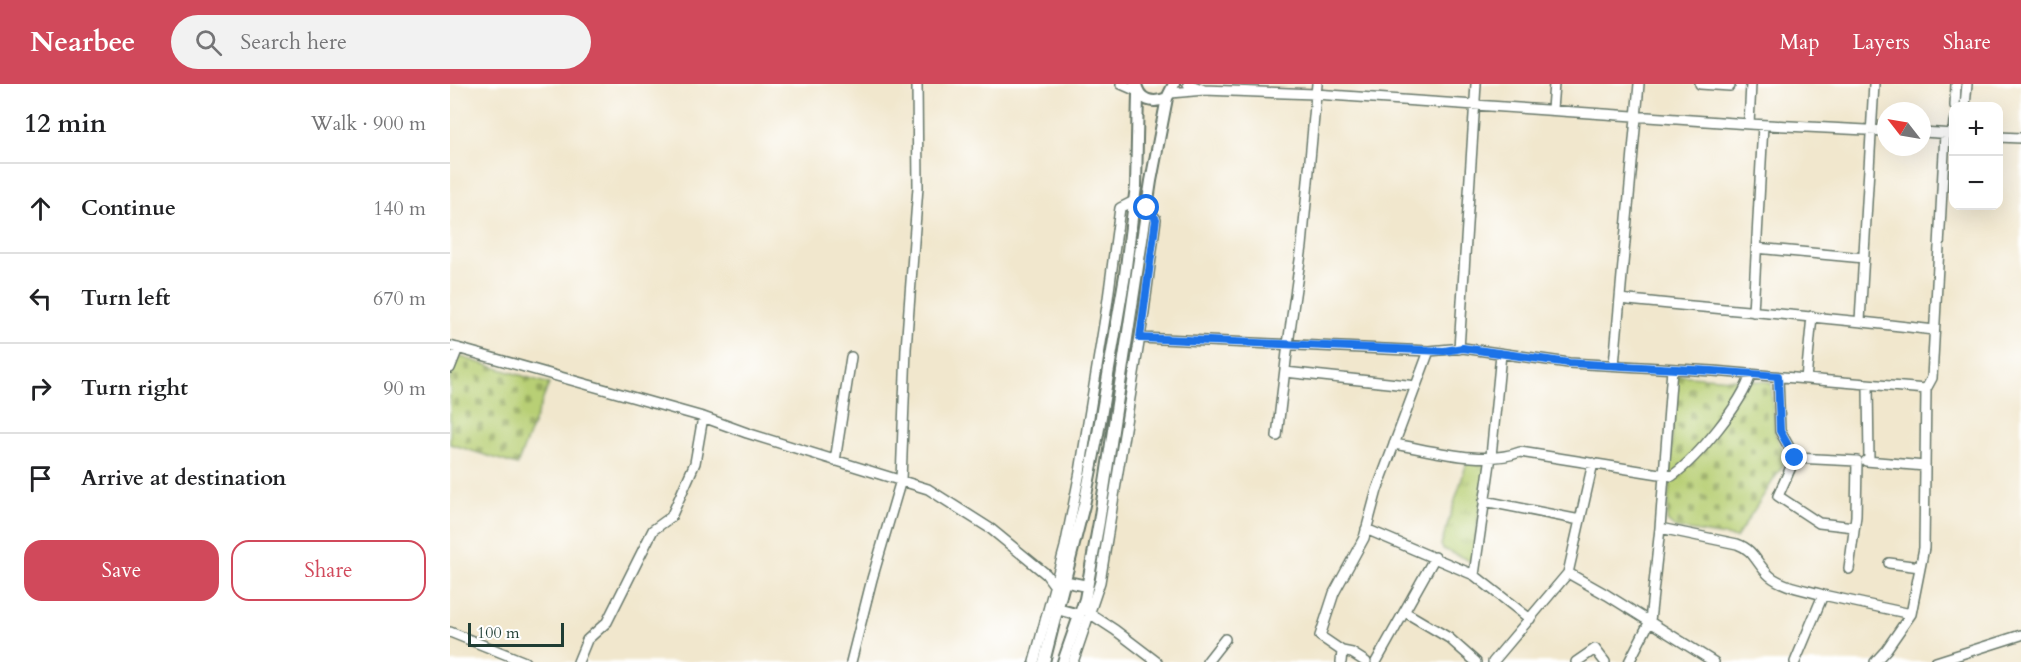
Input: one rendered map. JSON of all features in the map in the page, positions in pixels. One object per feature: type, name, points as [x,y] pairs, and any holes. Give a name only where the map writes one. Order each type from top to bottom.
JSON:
[{"type":"main road","points":[[1137,89],[1148,101],[1155,102],[1171,92]]},
{"type":"main road","points":[[1044,662],[1057,609],[1059,586],[1084,505],[1125,275],[1136,186],[1137,89]]},
{"type":"main road","points":[[1063,662],[1084,613],[1147,208],[1171,92]]},
{"type":"main road","points":[[1059,586],[1087,586]]},
{"type":"main road","points":[[1057,609],[1084,613]]},
{"type":"street","points":[[851,662],[901,480],[906,350],[918,187],[917,84]]},
{"type":"street","points":[[1121,84],[1137,89]]},
{"type":"street","points":[[1188,84],[1204,90]]},
{"type":"street","points":[[1459,349],[1476,84]]},
{"type":"street","points":[[1552,110],[1554,84]]},
{"type":"street","points":[[1614,365],[1639,84]]},
{"type":"street","points":[[1700,84],[1730,86]]},
{"type":"street","points":[[1749,124],[1751,84]]},
{"type":"street","points":[[1860,321],[1874,84]]},
{"type":"street","points":[[1954,102],[1956,84]]},
{"type":"street","points":[[1965,102],[1967,84]]},
{"type":"street","points":[[1277,436],[1302,246],[1316,89]]},
{"type":"street","points":[[1171,92],[1316,89],[1552,110],[1749,124],[1877,130]]},
{"type":"street","points":[[1753,312],[1763,124]]},
{"type":"street","points":[[1931,133],[1949,134]]},
{"type":"street","points":[[2003,137],[2021,138]]},
{"type":"street","points":[[1875,662],[1911,614],[1924,548],[1926,389],[1932,378],[1949,146]]},
{"type":"street","points":[[1073,662],[1084,613],[1100,582],[1140,338],[1156,219],[1147,208]]},
{"type":"street","points":[[1756,248],[1864,258]]},
{"type":"street","points":[[1620,299],[1812,316],[1934,330]]},
{"type":"street","points":[[1806,379],[1812,316]]},
{"type":"street","points":[[1140,338],[1430,351],[1459,349],[1569,363],[1751,374],[1926,389]]},
{"type":"street","points":[[450,368],[454,347],[703,417],[928,489],[991,529],[1059,586],[1034,662]]},
{"type":"street","points":[[1366,662],[1352,653],[1342,651],[1320,636],[1334,593],[1364,538],[1377,490],[1430,351]]},
{"type":"street","points":[[1474,575],[1491,456],[1501,354]]},
{"type":"street","points":[[835,461],[851,357]]},
{"type":"street","points":[[1629,662],[1650,621],[1660,528],[1672,369]]},
{"type":"street","points":[[1285,372],[1416,386]]},
{"type":"street","points":[[1394,444],[1464,457],[1509,456],[1520,452],[1672,476],[1686,466],[1746,390],[1751,374]]},
{"type":"street","points":[[1778,376],[1780,431],[1795,458]]},
{"type":"street","points":[[1868,384],[1869,461]]},
{"type":"street","points":[[578,662],[587,639],[607,622],[653,530],[671,517],[695,463],[703,417]]},
{"type":"street","points":[[1795,458],[1925,466]]},
{"type":"street","points":[[1795,458],[1778,496],[1819,523],[1854,527]]},
{"type":"street","points":[[1848,569],[1854,527],[1857,461]]},
{"type":"street","points":[[1493,662],[1568,573],[1593,463]]},
{"type":"street","points":[[1484,501],[1580,520]]},
{"type":"street","points":[[1660,528],[1749,548],[1757,562],[1778,581],[1823,595],[1911,614]]},
{"type":"street","points":[[1366,529],[1474,575],[1530,619]]},
{"type":"street","points":[[1376,662],[1435,557]]},
{"type":"street","points":[[1889,563],[1920,567]]},
{"type":"street","points":[[1568,573],[1650,621],[1708,660]]},
{"type":"street","points":[[1795,662],[1823,595]]},
{"type":"street","points":[[1405,612],[1449,638],[1476,662]]},
{"type":"street","points":[[1084,613],[1115,630],[1157,662]]},
{"type":"street","points":[[450,632],[525,662]]},
{"type":"street","points":[[1936,662],[2021,635]]},
{"type":"street","points":[[1207,662],[1225,639]]},
{"type":"street","points":[[1576,662],[1595,649],[1605,662]]},
{"type":"street","points":[[1341,662],[1342,651]]},
{"type":"green space","points":[[458,356],[549,384],[517,465],[450,444],[450,379]]},
{"type":"green space","points":[[1676,375],[1771,382],[1775,433],[1787,459],[1736,538],[1675,528],[1667,521]]},
{"type":"green space","points":[[1468,459],[1487,461],[1472,560],[1470,561],[1443,549],[1441,545]]},
{"type":"route","points":[[1147,208],[1156,219],[1140,338],[1444,351],[1463,348],[1569,363],[1778,376],[1780,431],[1795,458]]}]
